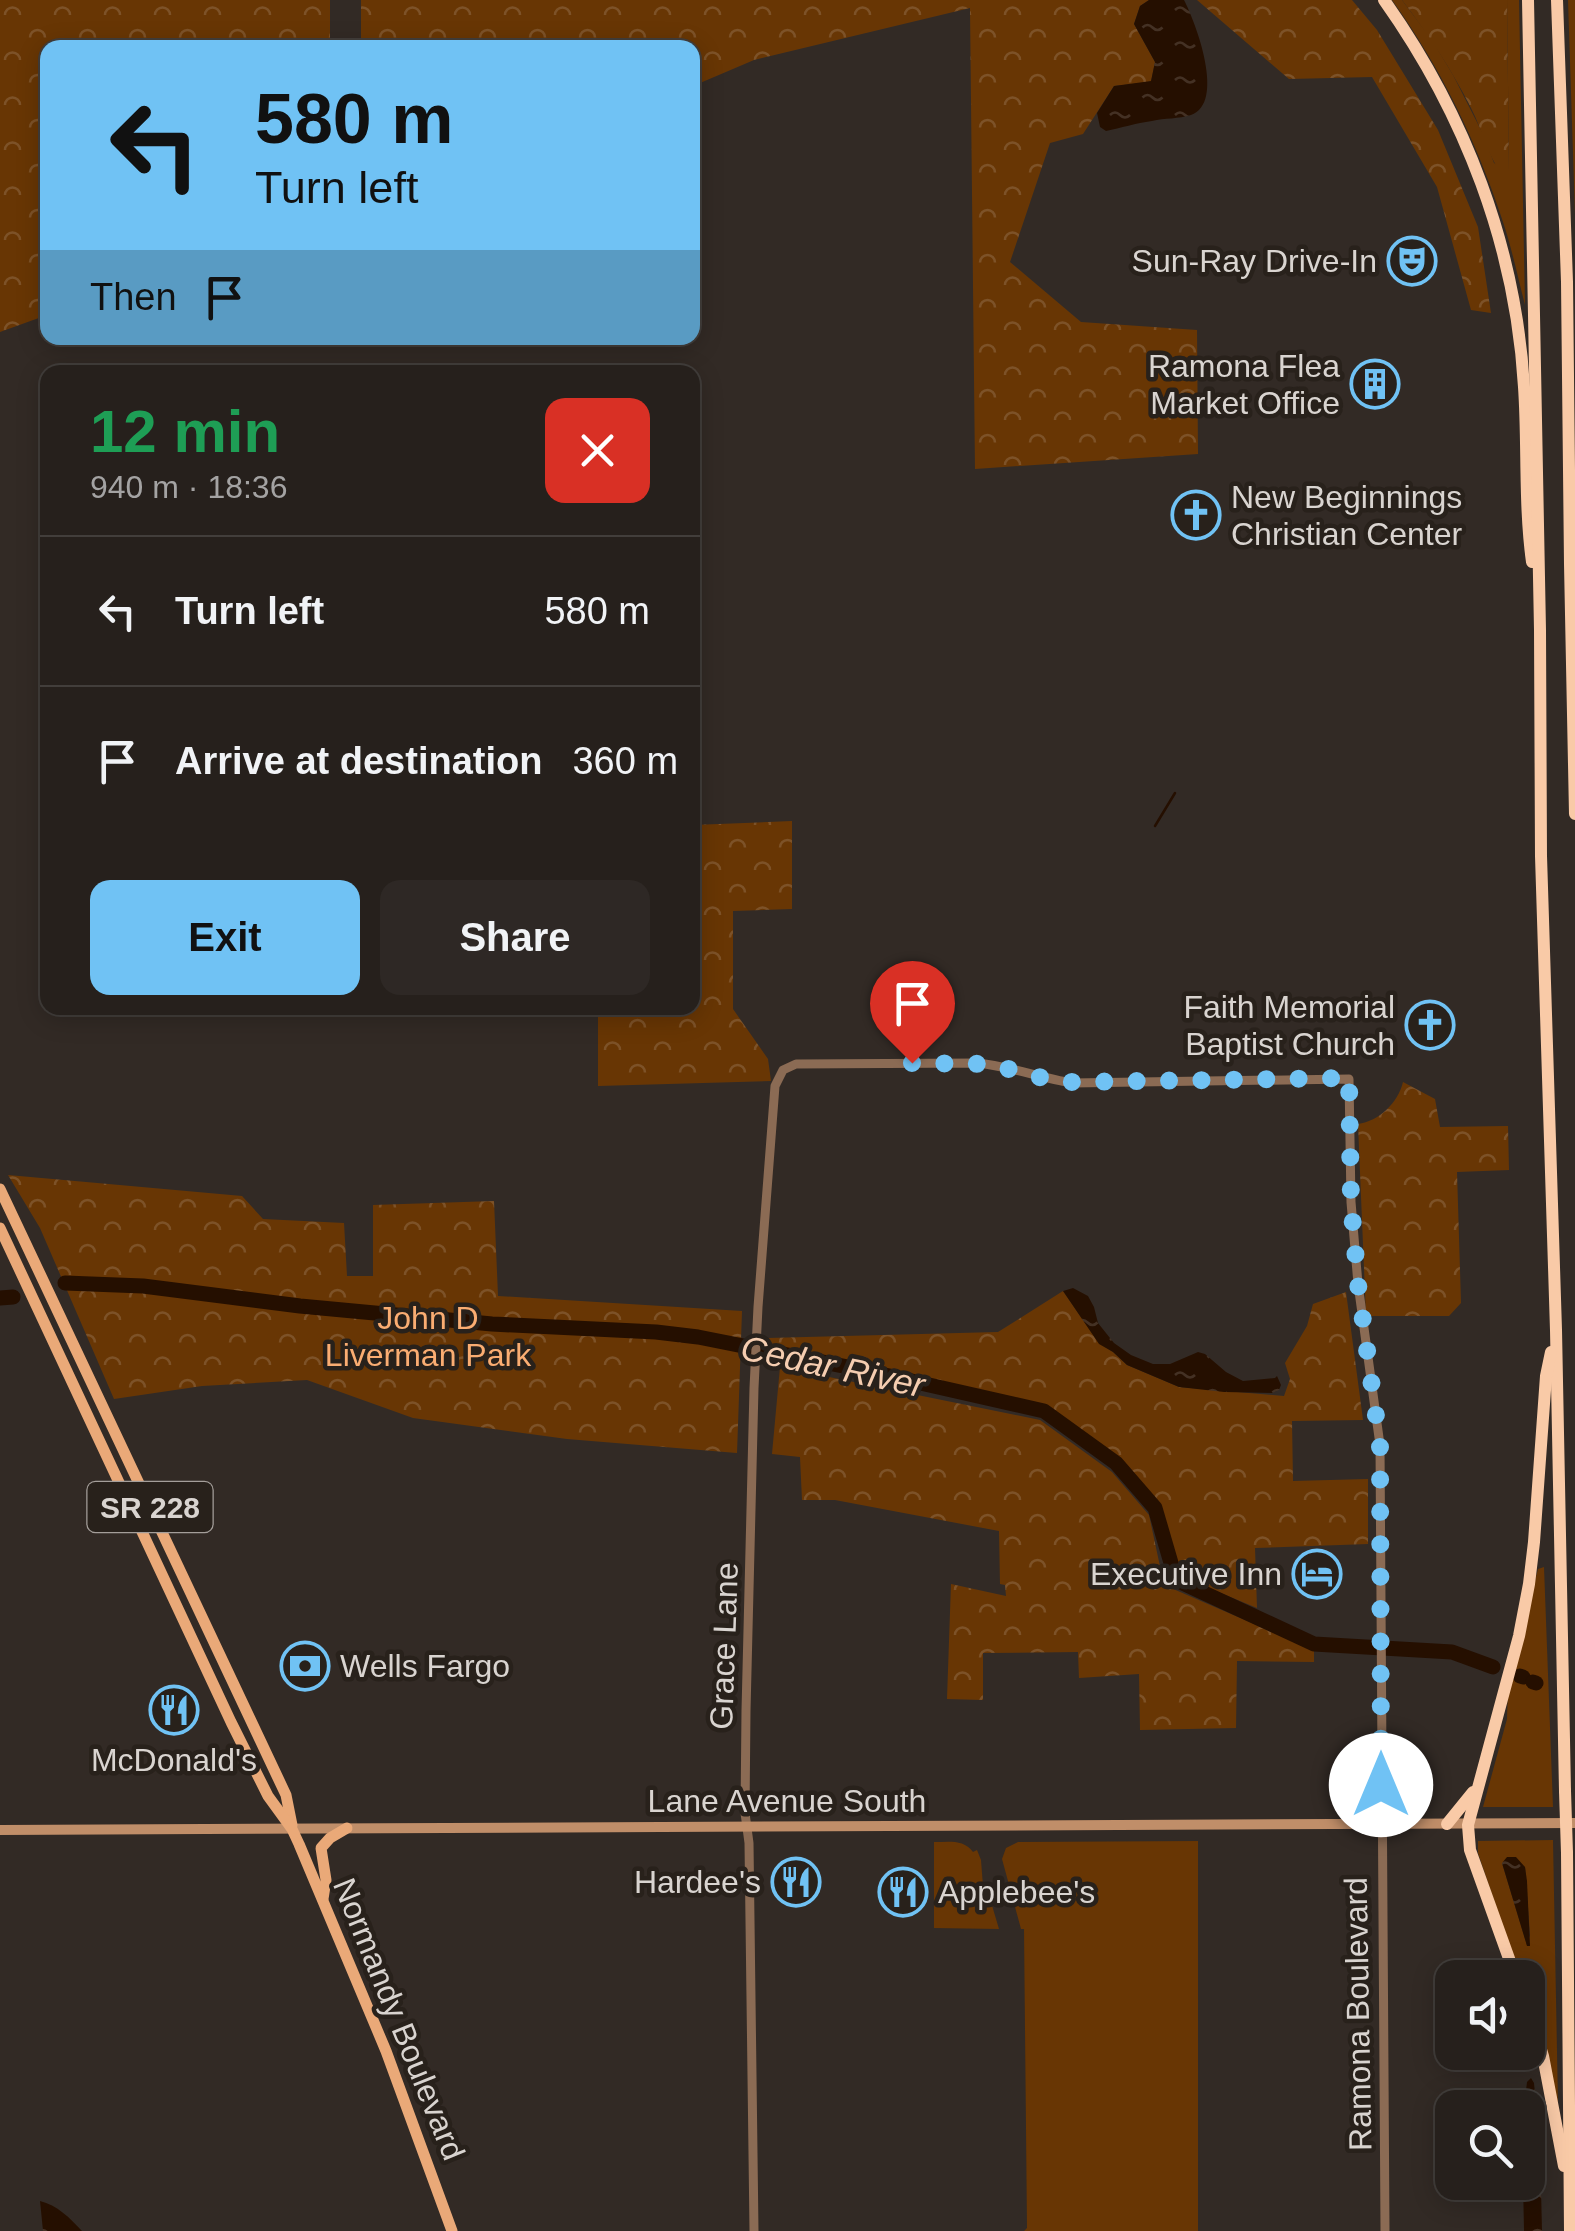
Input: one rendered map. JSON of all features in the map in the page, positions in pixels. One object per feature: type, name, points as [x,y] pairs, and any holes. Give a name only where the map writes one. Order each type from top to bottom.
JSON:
[{"type":"highway","points":[[1384,0],[1432,74],[1460,128],[1478,170],[1504,258],[1516,315],[1524,386],[1528,534],[1540,630]]},
{"type":"highway","points":[[1528,0],[1541,856],[1568,1853],[1570,2231]]},
{"type":"highway","points":[[1557,0],[1568,282],[1575,814]]},
{"type":"highway","points":[[1510,1960],[1470,1850],[1468,1825],[1519,1636],[1529,1584],[1546,1376],[1556,1330]]},
{"type":"highway","points":[[1447,1824],[1478,1786]]},
{"type":"highway","points":[[1545,2067],[1570,2202]]},
{"type":"main road","name":"Normandy Boulevard","points":[[0,1188],[286,1796],[292,1829]]},
{"type":"main road","name":"Normandy Boulevard","points":[[0,1228],[231,1722],[268,1796],[292,1829],[396,2076],[452,2231]]},
{"type":"main road","points":[[55,1345],[68,1352],[92,1398],[100,1402]]},
{"type":"main road","name":"Lane Avenue South","points":[[0,1830],[1575,1823]]},
{"type":"main road","points":[[323,1899],[326,1880],[322,1848],[347,1828]]},
{"type":"street","name":"Ramona Boulevard","points":[[787,1067],[977,1063],[1072,1082],[1349,1078],[1351,1202],[1380,1445],[1385,2231]]},
{"type":"street","name":"Grace Lane","points":[[754,2231],[746,1712],[754,1388],[775,1086],[787,1067]]},
{"type":"green space","points":[[0,0],[330,0],[330,40],[40,40],[40,318],[0,332]]},
{"type":"green space","points":[[361,0],[1149,0],[1140,6],[1134,24],[1155,62],[1151,82],[1114,86],[1083,134],[1050,143],[1010,262],[1081,322],[1197,330],[1198,454],[975,469],[970,8],[754,60],[700,83],[700,40],[361,40]]},
{"type":"green space","points":[[1197,0],[1352,0],[1377,30],[1438,130],[1478,227],[1491,313],[1471,310],[1437,187],[1372,77],[1289,79]]},
{"type":"green space","points":[[1392,0],[1402,0],[1432,40],[1484,136],[1494,163],[1509,171],[1507,0],[1519,0],[1525,305],[1482,163],[1442,79]]},
{"type":"green space","points":[[1402,0],[1507,0],[1509,172],[1501,173],[1496,166],[1456,80]]},
{"type":"green space","points":[[1568,0],[1575,0],[1575,215]]},
{"type":"green space","points":[[792,821],[792,909],[733,911],[733,1009],[768,1059],[771,1081],[598,1086],[598,1015],[700,1015],[700,825]]},
{"type":"green space","points":[[1403,1082],[1435,1099],[1440,1127],[1508,1126],[1509,1170],[1457,1172],[1461,1303],[1449,1316],[1366,1316],[1358,1124],[1386,1110]]},
{"type":"green space","name":"John D Liverman Park","points":[[8,1175],[242,1196],[263,1219],[344,1223],[347,1276],[373,1276],[373,1205],[494,1201],[498,1296],[742,1311],[737,1453],[567,1439],[413,1418],[307,1380],[202,1386],[114,1399],[40,1228]]},
{"type":"green space","points":[[1063,1291],[1099,1343],[1127,1365],[1179,1387],[1284,1396],[1290,1379],[1285,1363],[1307,1326],[1313,1304],[1346,1292],[1363,1420],[1292,1421],[1293,1481],[1368,1479],[1368,1544],[1255,1548],[1257,1608],[1182,1577],[1159,1506],[1119,1460],[1046,1405],[775,1347],[768,1338],[998,1332]]},
{"type":"green space","points":[[780,1367],[1040,1420],[1112,1472],[1149,1515],[1164,1585],[1314,1650],[1314,1662],[1237,1661],[1236,1728],[1140,1730],[1139,1674],[1079,1678],[1078,1652],[983,1653],[983,1700],[947,1699],[951,1584],[1006,1596],[1005,1585],[1000,1584],[999,1531],[835,1500],[802,1500],[800,1457],[772,1454]]},
{"type":"green space","points":[[1544,1567],[1553,1807],[1483,1807],[1507,1719],[1508,1687],[1538,1569]]},
{"type":"green space","points":[[1553,1840],[1558,2104],[1545,2058],[1545,1960],[1514,1960],[1478,1853],[1478,1841]],"holes":[[[1502,1863],[1525,1867],[1530,1935],[1527,1945]]]},
{"type":"green space","points":[[1198,1841],[1198,2231],[1024,2231],[1024,1929],[1002,1859],[1006,1848],[1018,1842]]},
{"type":"green space","points":[[934,1842],[956,1842],[973,1852],[977,1850],[983,1886],[973,1889],[972,1899],[991,1902],[999,1929],[934,1928]]},
{"type":"water","points":[[1149,0],[1184,0],[1205,62],[1206,95],[1201,108],[1191,115],[1106,131],[1100,127],[1097,113],[1114,86],[1151,81],[1155,62],[1134,24],[1140,6]]},
{"type":"water","points":[[1073,1288],[1088,1296],[1098,1323],[1114,1343],[1131,1355],[1153,1364],[1170,1364],[1198,1352],[1243,1381],[1277,1376],[1279,1390],[1224,1392],[1179,1387],[1127,1365],[1099,1344],[1063,1291]]},
{"type":"water","points":[[1507,1857],[1516,1857],[1525,1867],[1530,1946],[1502,1863]]},
{"type":"water","points":[[1531,2078],[1535,2090],[1526,2090]]},
{"type":"water","points":[[1523,2200],[1541,2200],[1542,2231],[1524,2231]]},
{"type":"water","points":[[40,2201],[58,2209],[82,2231],[43,2231]]},
{"type":"waterway","points":[[1155,826],[1175,793]]},
{"type":"waterway","name":"Cedar River","points":[[65,1283],[143,1286],[492,1324],[698,1337],[1044,1411],[1116,1463],[1155,1508],[1176,1580],[1314,1644],[1452,1652],[1493,1667]]},
{"type":"waterway","name":"Cedar River","points":[[0,1298],[13,1297]]},
{"type":"place","name":"Sun-Ray Drive-In","points":[[1412,261]]},
{"type":"place","name":"Ramona Flea Market Office","points":[[1375,384]]},
{"type":"place","name":"New Beginnings Christian Center","points":[[1196,515]]},
{"type":"place","name":"Faith Memorial Baptist Church","points":[[1430,1025]]},
{"type":"place","name":"Executive Inn","points":[[1317,1574]]},
{"type":"place","name":"Wells Fargo","points":[[305,1666]]},
{"type":"place","name":"McDonald's","points":[[174,1710]]},
{"type":"place","name":"Hardee's","points":[[796,1882]]},
{"type":"place","name":"Applebee's","points":[[903,1892]]},
{"type":"route","points":[[912,1063],[990,1064],[1072,1082],[1349,1078],[1351,1202],[1380,1445],[1381,1785]]}]
